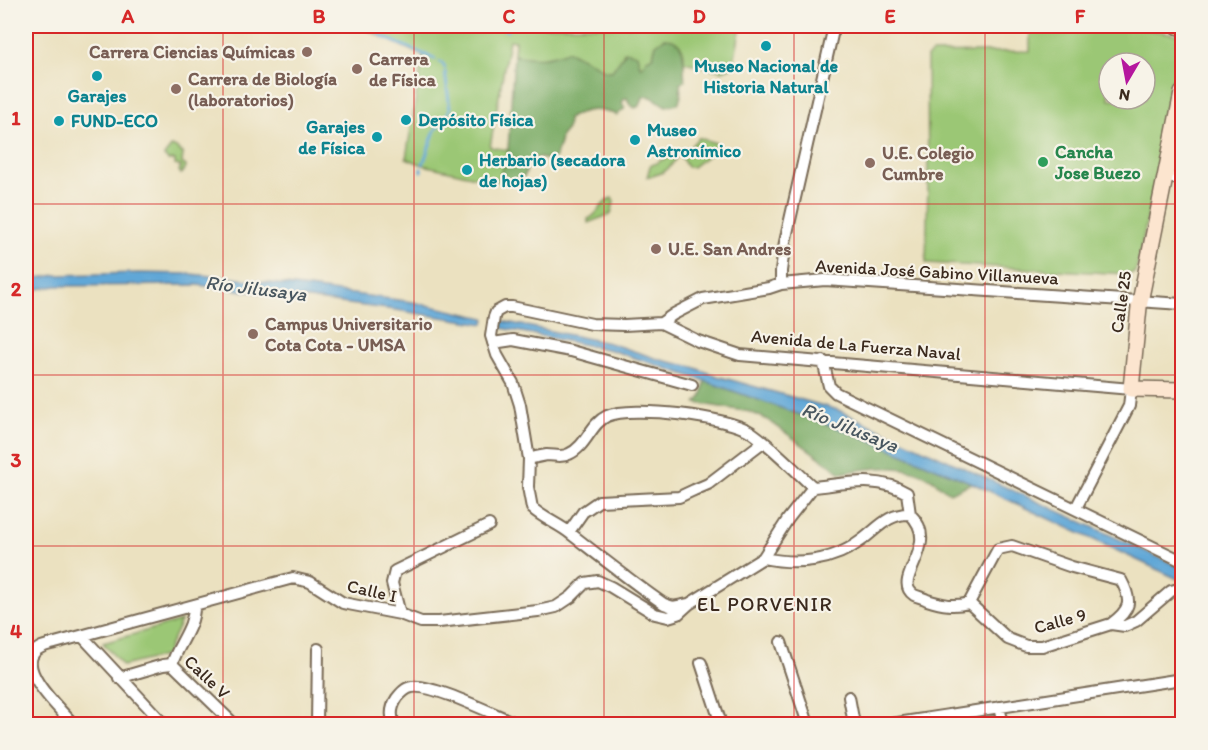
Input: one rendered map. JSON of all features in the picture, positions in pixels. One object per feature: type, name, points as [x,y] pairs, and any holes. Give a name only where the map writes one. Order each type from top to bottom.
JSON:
[{"type":"street","points":[[781,284],[780,271],[785,242],[834,26]]},
{"type":"street","name":"Calle 25","points":[[1076,508],[1129,406],[1140,301],[1182,93]]},
{"type":"street","points":[[1165,178],[1182,178]]},
{"type":"street","name":"Avenida José Gabino Villanueva","points":[[661,323],[703,299],[781,284],[825,280],[1182,304]]},
{"type":"street","name":"Avenida de La Fuerza Naval","points":[[689,604],[673,607],[664,604],[599,557],[569,532],[549,521],[531,505],[528,487],[529,459],[516,390],[493,343],[491,330],[494,317],[501,309],[512,307],[592,324],[661,323],[698,341],[740,355],[1131,389],[1182,390]]},
{"type":"street","points":[[493,343],[513,340],[571,351],[692,385]]},
{"type":"street","points":[[823,361],[829,386],[836,393],[1182,560]]},
{"type":"street","points":[[529,459],[569,454],[582,445],[600,420],[618,414],[663,412],[733,424],[750,432],[813,487]]},
{"type":"street","points":[[569,532],[584,512],[599,501],[679,497],[708,484],[763,442]]},
{"type":"street","points":[[689,604],[763,558],[788,519],[813,487],[857,481],[875,482],[899,488],[907,493],[910,514],[918,522],[922,539],[907,581],[914,595],[945,606],[969,603],[998,549],[1012,546],[1072,567],[1121,580],[1127,591],[1128,606],[1123,615],[1111,624]]},
{"type":"street","points":[[763,558],[788,563],[813,561],[843,552],[862,541],[893,516],[910,514]]},
{"type":"street","points":[[400,614],[392,583],[395,571],[489,525]]},
{"type":"street","name":"Calle I","points":[[73,724],[37,683],[32,672],[31,658],[33,653],[41,647],[293,578],[310,582],[342,603],[400,614],[421,622],[538,611],[556,607],[571,597],[585,582],[598,581],[611,586],[656,614],[668,617],[678,614],[689,604]]},
{"type":"street","name":"Calle 9","points":[[969,603],[1008,639],[1026,646],[1042,646],[1111,624],[1125,626],[1136,621],[1171,591],[1182,588]]},
{"type":"street","points":[[172,664],[194,613],[194,605]]},
{"type":"street","points":[[82,636],[164,724]]},
{"type":"street","points":[[781,642],[808,724]]},
{"type":"street","points":[[317,724],[318,649]]},
{"type":"street","points":[[701,663],[721,724]]},
{"type":"street","name":"Calle V","points":[[119,678],[163,664],[172,664],[234,724]]},
{"type":"street","points":[[891,724],[920,722],[999,707],[1182,679]]},
{"type":"street","points":[[394,724],[391,712],[396,699],[404,690],[412,686],[446,694],[518,724]]},
{"type":"street","points":[[849,697],[854,724]]},
{"type":"street","points":[[999,707],[1003,724]]},
{"type":"green space","points":[[358,26],[741,26],[733,67],[722,71],[684,62],[684,54],[679,43],[665,38],[656,44],[653,56],[647,59],[642,67],[639,61],[624,52],[618,66],[613,71],[605,71],[568,51],[541,58],[514,55],[515,41],[509,40],[490,147],[508,150],[507,160],[497,182],[423,165],[406,158],[423,56]]},
{"type":"green space","name":"Cancha Jose Buezo","points":[[1030,26],[1124,26],[1182,35],[1168,120],[1134,273],[926,263],[927,57],[932,53],[1030,51]]},
{"type":"green space","points":[[665,38],[678,42],[683,53],[685,80],[680,84],[681,96],[678,104],[666,106],[646,96],[643,97],[640,106],[635,108],[630,105],[627,98],[622,103],[625,108],[617,115],[592,110],[574,115],[568,119],[567,129],[561,136],[556,157],[531,159],[524,177],[509,184],[504,182],[501,172],[507,160],[514,55],[541,57],[568,51],[605,71],[612,71],[626,51],[637,54],[642,67],[647,59],[653,56],[656,44]]},
{"type":"green space","points":[[698,138],[714,142],[717,145],[716,149],[693,167],[687,167],[681,157]]},
{"type":"green space","points":[[172,146],[183,154],[182,163],[186,166],[181,174],[179,171],[181,166],[175,165],[175,160],[168,160],[164,156]]},
{"type":"green space","points":[[674,154],[677,156],[668,168],[661,173],[647,177],[650,166]]},
{"type":"green space","points":[[612,198],[614,202],[611,214],[588,223],[588,219]]},
{"type":"green space","points":[[705,381],[863,437],[972,483],[950,493],[931,479],[910,470],[875,468],[841,473],[768,420],[750,412],[696,403],[702,396]]},
{"type":"green space","points":[[181,621],[168,649],[168,655],[123,666],[103,643]]},
{"type":"water","name":"Río Jilusaya","points":[[139,273],[233,278],[413,302],[485,318],[484,324],[396,310],[197,285],[56,286],[26,291],[26,280],[56,275]]},
{"type":"water","name":"Río Jilusaya","points":[[502,321],[609,343],[838,410],[1182,568],[1182,581],[972,483],[863,437],[611,350],[501,328]]},
{"type":"waterway","points":[[371,26],[383,37],[435,59]]},
{"type":"waterway","points":[[501,26],[507,31],[507,26]]},
{"type":"waterway","points":[[440,62],[445,68]]},
{"type":"waterway","points":[[423,164],[435,130],[443,122],[450,109],[445,72]]},
{"type":"place","name":"Museo Nacional de Historia Natural","points":[[766,46]]},
{"type":"place","name":"Carrera Ciencias Químicas","points":[[307,52]]},
{"type":"place","name":"Carrera de Física","points":[[357,69]]},
{"type":"place","name":"Garajes","points":[[97,76]]},
{"type":"place","name":"Carrera de Biología (laboratorios)","points":[[176,89]]},
{"type":"place","name":"Depósito Física","points":[[406,120]]},
{"type":"place","name":"FUND-ECO","points":[[59,121]]},
{"type":"place","name":"Garajes de Física","points":[[377,137]]},
{"type":"place","name":"Museo Astronímico","points":[[635,140]]},
{"type":"place","name":"Cancha Jose Buezo","points":[[1043,162]]},
{"type":"place","name":"U.E. Colegio Cumbre","points":[[870,163]]},
{"type":"place","name":"Herbario (secadora de hojas)","points":[[467,170]]},
{"type":"place","name":"U.E. San Andres","points":[[656,249]]},
{"type":"place","name":"Campus Universitario Cota Cota - UMSA","points":[[253,334]]},
{"type":"district","name":"EL PORVENIR","points":[[765,604]]}]
